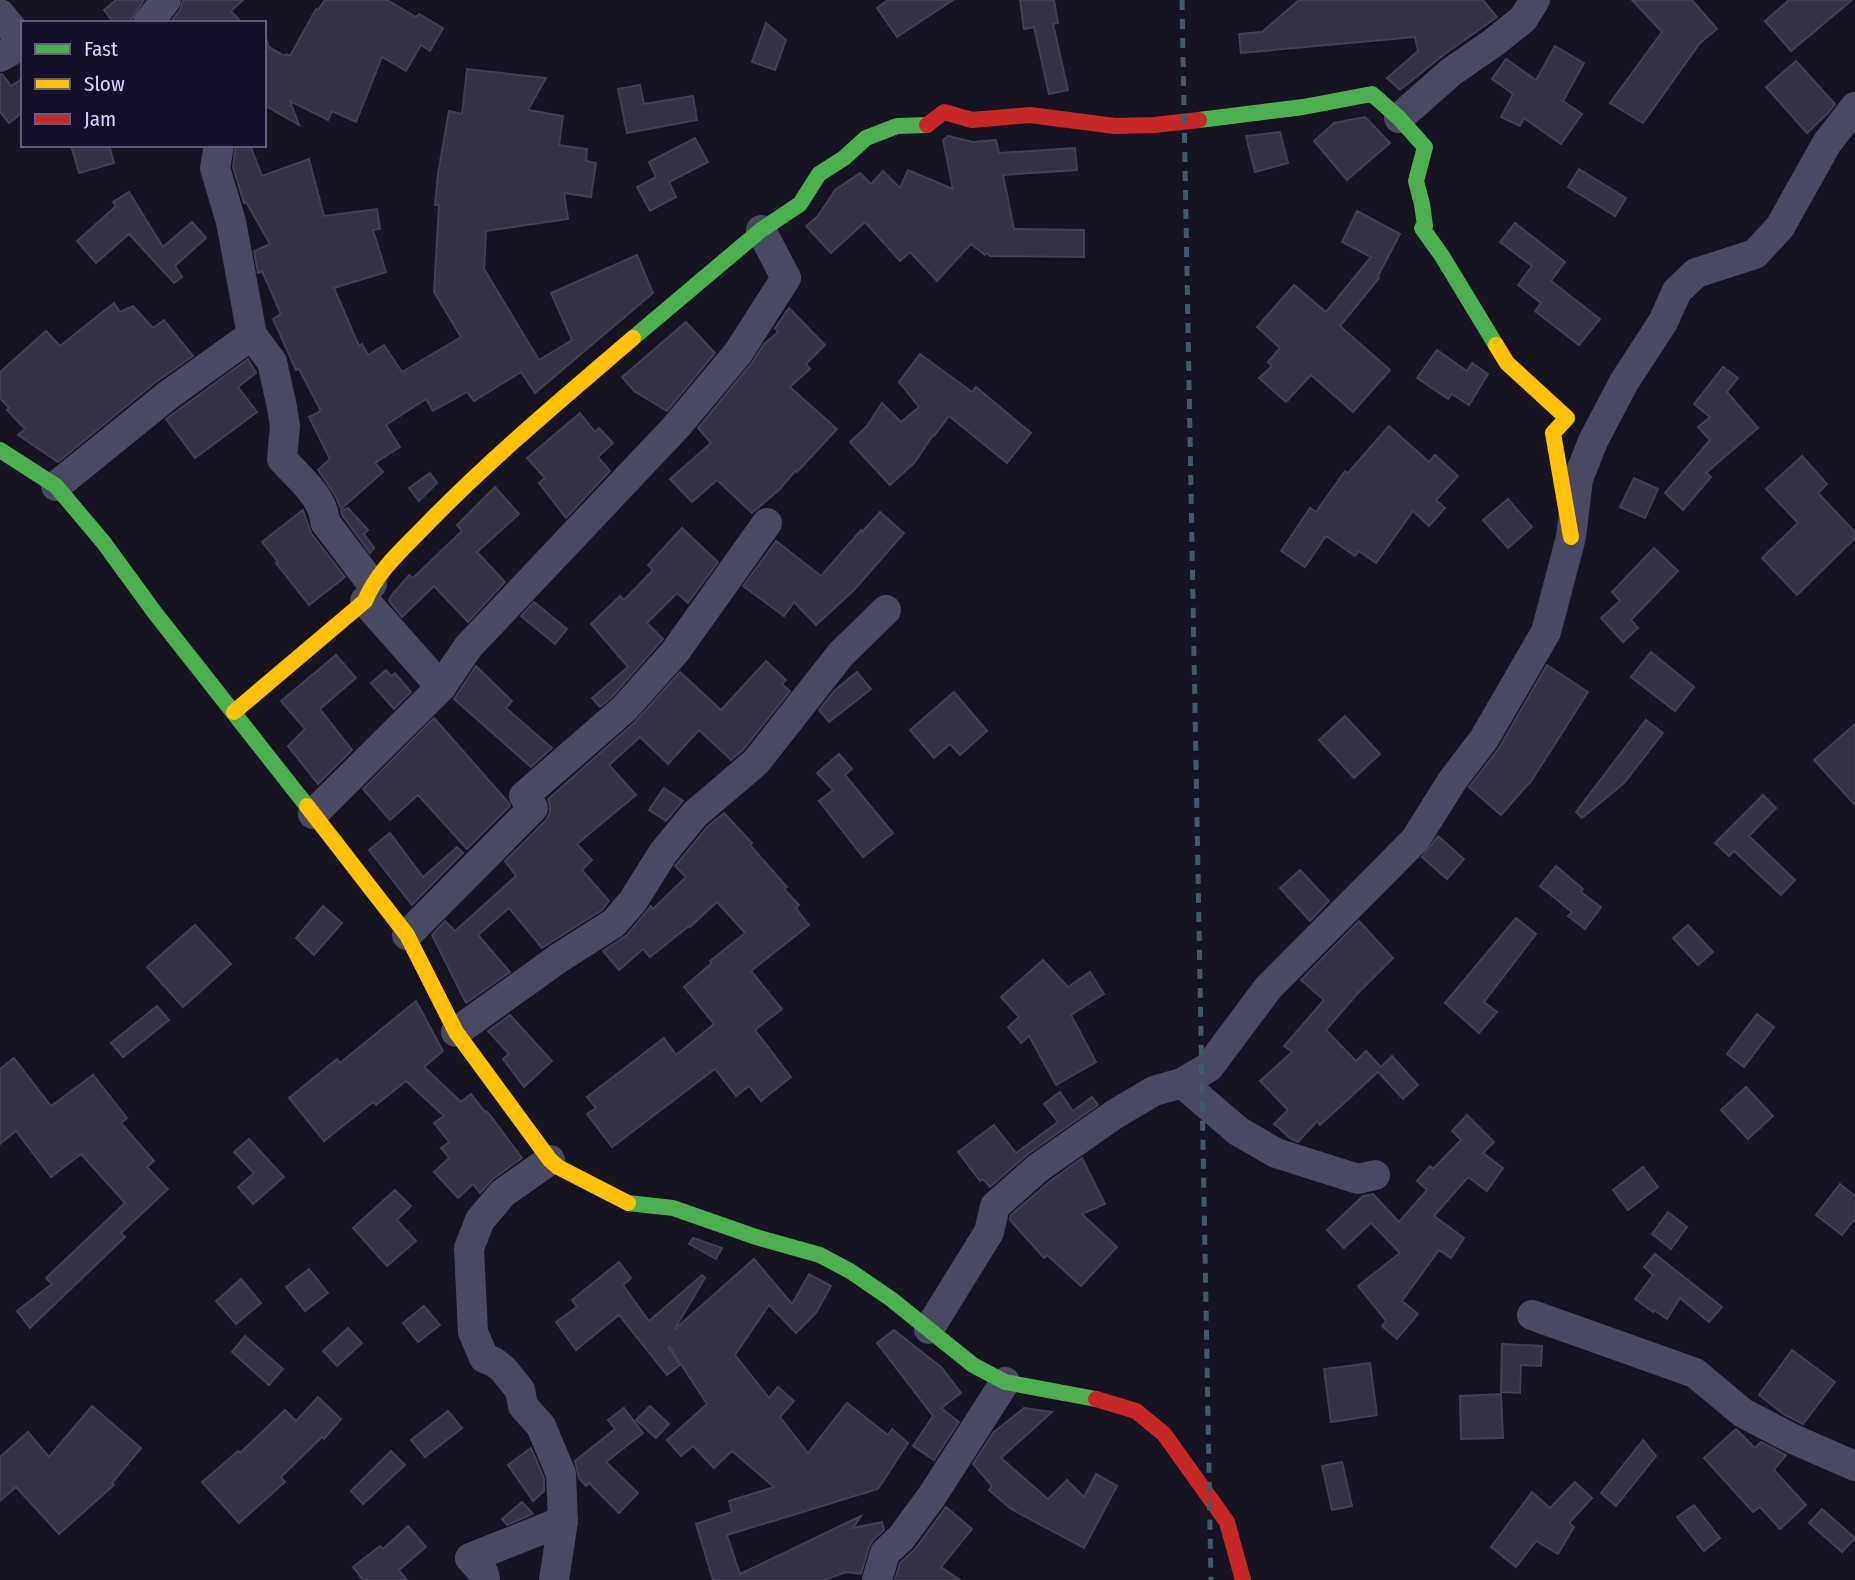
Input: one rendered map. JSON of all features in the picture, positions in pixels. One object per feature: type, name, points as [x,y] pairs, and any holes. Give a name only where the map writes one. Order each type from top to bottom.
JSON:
[{"type":"street","points":[[150,21],[166,0]]},
{"type":"street","points":[[1399,118],[1451,72],[1523,19],[1535,0]]},
{"type":"street","points":[[0,14],[21,40]]},
{"type":"street","points":[[0,57],[21,44]]},
{"type":"street","points":[[234,712],[368,592],[402,549],[536,421],[761,230],[800,204],[818,174],[844,158],[866,138],[897,126],[925,126],[944,112],[972,120],[1030,114],[1115,126],[1154,125],[1303,107],[1372,94],[1399,118],[1425,147],[1416,181],[1425,226],[1422,228],[1507,363],[1567,418],[1553,433],[1572,537]]},
{"type":"street","points":[[929,1329],[989,1233],[995,1206],[1038,1168],[1115,1114],[1154,1091],[1182,1083],[1209,1067],[1268,988],[1415,840],[1484,738],[1546,632],[1572,537],[1578,479],[1593,440],[1624,382],[1663,322],[1677,291],[1696,273],[1755,254],[1780,227],[1827,143],[1855,107]]},
{"type":"street","points":[[219,147],[215,168],[233,235],[252,335],[272,362],[285,426],[282,459],[316,496],[325,522],[368,592],[441,687]]},
{"type":"street","points":[[313,814],[441,687],[468,647],[676,427],[738,353],[786,278],[761,230]]},
{"type":"street","points":[[56,486],[167,396],[252,335]]},
{"type":"street","points":[[0,450],[56,486],[104,543],[155,613],[407,935],[456,1032],[550,1160],[558,1167],[629,1203],[673,1208],[756,1237],[820,1255],[850,1271],[973,1365],[1005,1382],[1087,1396],[1136,1411],[1164,1434],[1227,1521],[1243,1580]]},
{"type":"street","points":[[407,935],[533,808],[524,796],[624,709],[675,652],[767,523]]},
{"type":"street","points":[[456,1032],[559,958],[614,923],[634,901],[663,853],[695,814],[756,762],[841,654],[886,610]]},
{"type":"street","points":[[1182,1083],[1238,1131],[1276,1153],[1358,1179],[1376,1175]]},
{"type":"street","points":[[550,1160],[503,1193],[480,1220],[469,1248],[473,1332],[484,1358],[494,1362],[520,1390],[523,1406],[541,1426],[561,1474],[564,1521],[554,1580]]},
{"type":"street","points":[[1532,1315],[1695,1373],[1743,1413],[1793,1439],[1855,1466]]},
{"type":"street","points":[[877,1580],[885,1553],[901,1538],[932,1496],[1005,1382]]},
{"type":"street","points":[[485,1580],[484,1574],[470,1558],[564,1521]]},
{"type":"building","points":[[116,0],[144,0],[130,21],[112,21],[104,10]]},
{"type":"building","points":[[183,0],[243,0],[231,11],[240,21],[172,21],[180,10]]},
{"type":"building","points":[[325,0],[387,0],[416,17],[419,14],[443,28],[430,51],[421,45],[406,71],[382,57],[356,122],[332,111],[328,120],[290,101],[299,125],[266,106],[266,38],[269,47],[290,56],[316,9],[318,10]]},
{"type":"building","points":[[888,0],[953,0],[897,37],[877,8]]},
{"type":"building","points":[[1020,0],[1054,0],[1058,23],[1053,24],[1068,90],[1049,94],[1034,27],[1024,29]]},
{"type":"building","points":[[1299,0],[1483,0],[1497,17],[1400,90],[1387,78],[1418,51],[1415,37],[1241,53],[1239,34],[1262,32]]},
{"type":"building","points":[[1632,0],[1692,0],[1717,29],[1700,43],[1643,123],[1610,103],[1662,32]]},
{"type":"building","points":[[1789,0],[1852,0],[1791,51],[1765,21]]},
{"type":"building","points":[[766,23],[786,40],[775,70],[752,62]]},
{"type":"building","points":[[1555,46],[1584,63],[1563,101],[1582,114],[1561,144],[1524,118],[1520,126],[1501,117],[1513,94],[1492,79],[1506,59],[1536,80]]},
{"type":"building","points":[[1796,61],[1835,104],[1807,133],[1766,87]]},
{"type":"building","points":[[467,69],[546,78],[528,110],[563,116],[559,145],[587,149],[586,161],[596,163],[591,197],[564,193],[568,219],[486,231],[484,269],[539,360],[572,340],[551,293],[637,255],[653,293],[535,393],[521,372],[474,401],[467,392],[433,411],[426,399],[386,425],[400,447],[375,463],[383,472],[341,509],[318,470],[330,459],[309,417],[321,411],[299,369],[296,370],[273,319],[281,314],[262,271],[258,273],[254,251],[270,244],[246,202],[244,203],[233,167],[236,147],[251,147],[262,176],[309,159],[324,216],[377,209],[380,229],[373,230],[386,272],[334,288],[359,346],[362,344],[368,355],[384,345],[402,372],[461,337],[434,292],[438,174],[449,111],[462,114]]},
{"type":"building","points":[[0,74],[11,86],[21,79],[21,114],[9,123],[0,112]]},
{"type":"building","points":[[640,85],[644,104],[693,96],[697,120],[627,133],[618,89]]},
{"type":"building","points":[[1365,117],[1390,143],[1347,180],[1314,141],[1334,123]]},
{"type":"building","points":[[1280,132],[1288,163],[1255,172],[1246,136]]},
{"type":"building","points":[[948,136],[973,142],[996,140],[999,153],[1075,148],[1077,170],[1003,175],[1014,229],[1084,230],[1084,257],[990,256],[971,244],[937,281],[910,252],[900,261],[865,222],[831,253],[806,226],[818,216],[835,190],[860,173],[871,184],[883,171],[900,188],[908,170],[953,189],[943,140]]},
{"type":"building","points":[[695,138],[708,162],[669,182],[676,197],[650,211],[637,187],[656,177],[649,162]]},
{"type":"building","points":[[72,147],[110,147],[114,163],[79,173]]},
{"type":"building","points":[[1579,169],[1626,198],[1615,216],[1568,187]]},
{"type":"building","points":[[129,192],[163,247],[192,222],[206,238],[175,266],[182,277],[174,283],[129,234],[96,263],[77,241],[116,206],[113,202]]},
{"type":"building","points":[[1357,211],[1400,234],[1379,278],[1340,326],[1390,370],[1353,412],[1311,375],[1286,402],[1259,378],[1272,366],[1268,362],[1280,348],[1257,327],[1294,285],[1326,312],[1371,257],[1342,242]]},
{"type":"building","points":[[1515,223],[1565,262],[1551,281],[1600,319],[1579,345],[1535,311],[1541,303],[1518,285],[1532,266],[1500,242]]},
{"type":"building","points":[[114,303],[120,312],[133,306],[153,328],[164,320],[193,356],[156,382],[58,462],[18,435],[25,429],[0,398],[0,372],[46,331],[60,346]]},
{"type":"building","points":[[789,308],[825,345],[806,364],[810,369],[790,387],[837,429],[780,489],[752,513],[717,480],[692,502],[670,479],[711,443],[698,428],[751,364],[764,344],[778,332],[775,328]]},
{"type":"building","points":[[686,322],[715,353],[667,411],[634,391],[622,377]]},
{"type":"building","points":[[1437,350],[1467,371],[1472,363],[1488,374],[1469,405],[1452,394],[1448,399],[1417,378]]},
{"type":"building","points":[[920,354],[972,392],[976,387],[1031,433],[1007,463],[949,416],[915,462],[890,485],[850,442],[867,426],[882,403],[901,422],[919,407],[899,382]]},
{"type":"building","points":[[248,359],[256,373],[238,387],[257,412],[195,458],[166,419]]},
{"type":"building","points":[[1723,367],[1738,378],[1727,392],[1758,428],[1706,473],[1711,477],[1683,510],[1665,493],[1710,440],[1698,427],[1710,417],[1694,404]]},
{"type":"building","points":[[580,413],[595,432],[599,428],[613,443],[598,457],[610,471],[566,518],[539,483],[545,478],[527,458]]},
{"type":"building","points":[[1389,426],[1429,462],[1435,455],[1458,476],[1436,500],[1445,508],[1429,526],[1413,511],[1376,563],[1359,551],[1355,556],[1326,536],[1305,567],[1281,551],[1310,508],[1316,512],[1345,471],[1348,473]]},
{"type":"building","points":[[1802,456],[1827,484],[1818,493],[1855,532],[1855,538],[1797,595],[1762,558],[1798,523],[1766,489]]},
{"type":"building","points":[[430,473],[437,483],[419,501],[409,488]]},
{"type":"building","points":[[1634,478],[1658,489],[1645,518],[1620,507]]},
{"type":"building","points":[[495,487],[519,514],[477,552],[505,582],[468,622],[434,586],[402,617],[389,601],[391,596],[409,575],[413,578],[462,531],[457,525]]},
{"type":"building","points":[[1508,499],[1532,527],[1508,548],[1483,520]]},
{"type":"building","points":[[348,508],[368,530],[364,534],[374,548],[370,553],[342,515],[341,511]]},
{"type":"building","points":[[303,510],[311,533],[345,577],[309,605],[262,542]]},
{"type":"building","points":[[880,512],[904,533],[854,590],[816,625],[794,602],[784,616],[743,586],[776,541],[821,576]]},
{"type":"building","points":[[682,528],[718,562],[688,603],[677,593],[647,623],[663,639],[600,707],[592,698],[628,667],[591,624],[620,596],[624,600],[653,570],[648,565]]},
{"type":"building","points":[[1654,548],[1678,571],[1631,620],[1638,628],[1623,642],[1601,618],[1620,601],[1612,592]]},
{"type":"building","points":[[534,602],[567,629],[555,644],[521,616]]},
{"type":"building","points":[[1651,652],[1694,687],[1675,711],[1631,677]]},
{"type":"building","points":[[336,655],[356,678],[320,709],[352,750],[318,784],[288,746],[305,729],[281,701]]},
{"type":"building","points":[[766,661],[786,680],[782,684],[790,691],[743,750],[731,760],[699,730],[668,764],[640,737],[609,765],[636,795],[577,844],[592,860],[582,870],[609,901],[602,910],[542,948],[509,908],[478,935],[510,972],[466,1003],[432,935],[445,921],[455,931],[516,876],[505,861],[546,820],[550,813],[548,799],[635,722],[680,672],[721,710]]},
{"type":"building","points":[[1547,665],[1588,692],[1530,783],[1501,815],[1469,787],[1499,748]]},
{"type":"building","points":[[476,666],[512,701],[506,708],[552,748],[531,767],[454,699]]},
{"type":"building","points":[[386,670],[391,676],[395,673],[411,692],[394,709],[371,683]]},
{"type":"building","points":[[857,672],[871,689],[829,722],[819,710],[835,690]]},
{"type":"building","points":[[954,692],[987,731],[960,755],[950,744],[934,758],[910,730]]},
{"type":"building","points":[[1345,716],[1380,754],[1354,778],[1319,740]]},
{"type":"building","points":[[434,718],[510,806],[467,849],[418,795],[390,820],[363,789]]},
{"type":"building","points":[[1646,720],[1663,733],[1624,783],[1582,818],[1576,812]]},
{"type":"building","points":[[1855,724],[1855,805],[1814,760]]},
{"type":"building","points":[[839,754],[852,769],[845,775],[893,833],[863,857],[819,801],[833,790],[817,773]]},
{"type":"building","points":[[664,788],[683,801],[666,821],[649,810]]},
{"type":"building","points":[[1763,795],[1776,808],[1749,836],[1795,880],[1781,895],[1734,851],[1729,856],[1715,843]]},
{"type":"building","points":[[724,813],[787,887],[784,889],[799,905],[796,908],[809,925],[751,971],[782,1009],[755,1030],[791,1077],[761,1101],[749,1086],[736,1096],[715,1069],[612,1147],[587,1114],[596,1108],[587,1097],[664,1038],[676,1055],[714,1024],[684,987],[712,963],[710,961],[745,933],[717,902],[690,927],[650,957],[643,949],[619,970],[603,951],[627,935],[651,906],[653,909],[686,877],[675,866],[708,826]]},
{"type":"building","points":[[390,833],[423,877],[457,847],[463,853],[412,905],[369,850]]},
{"type":"building","points":[[1438,836],[1464,859],[1447,879],[1422,857]]},
{"type":"building","points":[[1556,866],[1583,889],[1581,892],[1601,907],[1585,929],[1568,916],[1572,912],[1540,886]]},
{"type":"building","points":[[1300,870],[1329,901],[1310,921],[1280,888]]},
{"type":"building","points":[[323,906],[342,923],[314,955],[296,938]]},
{"type":"building","points":[[1516,918],[1536,934],[1484,1002],[1497,1012],[1479,1033],[1445,1003]]},
{"type":"building","points":[[1359,921],[1393,958],[1326,1030],[1356,1061],[1366,1051],[1381,1067],[1392,1056],[1418,1085],[1403,1099],[1378,1072],[1320,1125],[1317,1121],[1298,1142],[1274,1124],[1288,1110],[1260,1081],[1292,1052],[1284,1046],[1324,1000],[1301,980]]},
{"type":"building","points":[[195,925],[231,964],[183,1007],[147,967]]},
{"type":"building","points":[[1688,925],[1713,952],[1698,965],[1673,938]]},
{"type":"building","points":[[1043,960],[1068,987],[1090,972],[1104,994],[1071,1015],[1096,1062],[1056,1085],[1029,1036],[1021,1043],[1008,1027],[1019,1017],[1001,997]]},
{"type":"building","points":[[416,1001],[443,1051],[424,1067],[461,1102],[471,1094],[522,1158],[493,1179],[480,1193],[473,1184],[458,1198],[434,1172],[449,1158],[441,1148],[449,1142],[434,1123],[444,1116],[406,1081],[376,1105],[373,1102],[324,1141],[289,1098],[337,1059],[340,1063]]},
{"type":"building","points":[[157,1006],[169,1020],[123,1057],[111,1043]]},
{"type":"building","points":[[1757,1014],[1774,1027],[1744,1067],[1727,1054]]},
{"type":"building","points":[[510,1015],[552,1061],[524,1087],[503,1059],[509,1054],[488,1031]]},
{"type":"building","points":[[14,1058],[51,1106],[93,1075],[127,1118],[121,1123],[154,1161],[147,1167],[168,1189],[121,1233],[125,1237],[30,1328],[17,1311],[52,1284],[46,1278],[125,1203],[81,1154],[51,1177],[16,1131],[0,1144],[0,1069]]},
{"type":"building","points":[[1746,1087],[1773,1116],[1748,1139],[1721,1110]]},
{"type":"building","points":[[1060,1092],[1073,1111],[1092,1097],[1098,1105],[1028,1154],[990,1187],[983,1179],[980,1181],[958,1152],[994,1125],[1016,1153],[1058,1122],[1044,1104]]},
{"type":"building","points":[[1467,1115],[1494,1142],[1483,1153],[1503,1168],[1487,1191],[1468,1177],[1434,1216],[1464,1238],[1451,1258],[1439,1250],[1402,1301],[1418,1314],[1397,1339],[1382,1326],[1386,1321],[1358,1286],[1400,1253],[1371,1223],[1344,1248],[1327,1230],[1363,1196],[1373,1194],[1399,1222],[1427,1190],[1417,1181],[1430,1166],[1433,1169],[1461,1140],[1452,1131]]},
{"type":"building","points":[[249,1139],[284,1177],[253,1204],[238,1187],[254,1173],[234,1152]]},
{"type":"building","points":[[1082,1158],[1105,1204],[1082,1214],[1117,1247],[1081,1286],[1047,1255],[1044,1258],[1010,1220],[1011,1215],[1049,1182]]},
{"type":"building","points":[[1643,1167],[1658,1187],[1628,1210],[1613,1190]]},
{"type":"building","points":[[1840,1184],[1855,1196],[1855,1218],[1842,1235],[1816,1215]]},
{"type":"building","points":[[395,1190],[411,1206],[397,1220],[416,1241],[387,1266],[353,1228]]},
{"type":"building","points":[[1668,1212],[1687,1227],[1671,1249],[1652,1234]]},
{"type":"building","points":[[693,1238],[722,1248],[716,1259],[689,1244]]},
{"type":"building","points":[[1655,1254],[1722,1307],[1709,1322],[1680,1298],[1667,1319],[1635,1299],[1653,1275],[1644,1267]]},
{"type":"building","points":[[754,1259],[792,1304],[809,1274],[831,1286],[816,1313],[796,1333],[769,1305],[735,1355],[769,1398],[778,1387],[794,1401],[780,1417],[808,1453],[847,1403],[888,1435],[892,1429],[908,1443],[878,1489],[727,1535],[740,1574],[861,1516],[853,1528],[882,1522],[884,1530],[869,1547],[861,1574],[846,1572],[824,1580],[713,1580],[696,1524],[732,1512],[729,1501],[774,1487],[732,1451],[714,1468],[693,1446],[681,1456],[667,1440],[707,1404],[669,1346],[680,1365],[667,1375],[619,1315],[576,1350],[556,1322],[577,1307],[572,1300],[619,1262],[631,1278],[623,1285],[649,1321],[702,1275],[705,1278],[674,1330]]},
{"type":"building","points":[[309,1269],[328,1293],[305,1311],[286,1287]]},
{"type":"building","points":[[241,1279],[261,1303],[236,1324],[216,1301]]},
{"type":"building","points":[[424,1306],[440,1325],[418,1342],[403,1323]]},
{"type":"building","points":[[348,1328],[362,1343],[337,1366],[323,1351]]},
{"type":"building","points":[[894,1330],[942,1368],[961,1393],[941,1408],[959,1422],[934,1460],[913,1446],[933,1416],[877,1343]]},
{"type":"building","points":[[245,1336],[283,1369],[269,1385],[232,1352]]},
{"type":"building","points":[[1502,1344],[1542,1346],[1541,1366],[1521,1365],[1520,1393],[1501,1392]]},
{"type":"building","points":[[1792,1350],[1835,1382],[1803,1424],[1785,1415],[1759,1395]]},
{"type":"building","points":[[1370,1363],[1377,1415],[1331,1422],[1324,1369]]},
{"type":"building","points":[[1501,1394],[1503,1438],[1461,1439],[1460,1396]]},
{"type":"building","points":[[318,1397],[341,1419],[324,1439],[322,1437],[281,1477],[285,1482],[239,1523],[202,1482],[238,1451],[240,1453],[285,1410],[296,1421]]},
{"type":"building","points":[[92,1406],[141,1448],[112,1483],[114,1485],[59,1534],[16,1487],[0,1501],[0,1457],[28,1432],[49,1457]]},
{"type":"building","points":[[650,1406],[669,1424],[656,1438],[636,1420]]},
{"type":"building","points":[[624,1408],[643,1433],[606,1462],[638,1493],[619,1513],[589,1483],[586,1486],[579,1478],[575,1461],[615,1429],[608,1420]]},
{"type":"building","points":[[1024,1408],[1052,1412],[1001,1458],[1048,1499],[1067,1480],[1084,1497],[1096,1474],[1117,1486],[1084,1548],[1011,1509],[989,1490],[992,1486],[973,1464],[993,1433]]},
{"type":"building","points":[[448,1411],[462,1428],[425,1457],[411,1440]]},
{"type":"building","points":[[1736,1429],[1755,1448],[1761,1442],[1786,1455],[1774,1470],[1806,1505],[1780,1529],[1760,1507],[1753,1512],[1704,1458]]},
{"type":"building","points":[[1643,1440],[1656,1456],[1616,1506],[1601,1493]]},
{"type":"building","points":[[531,1448],[544,1478],[544,1491],[533,1501],[508,1465]]},
{"type":"building","points":[[391,1451],[405,1465],[363,1504],[351,1491]]},
{"type":"building","points":[[1342,1462],[1352,1506],[1332,1510],[1322,1466]]},
{"type":"building","points":[[1575,1482],[1592,1498],[1569,1523],[1574,1527],[1558,1554],[1536,1541],[1516,1567],[1491,1547],[1532,1492],[1550,1508]]},
{"type":"building","points":[[522,1502],[533,1514],[507,1525],[502,1519]]},
{"type":"building","points":[[1694,1505],[1720,1538],[1704,1551],[1677,1517]]},
{"type":"building","points":[[946,1507],[972,1529],[941,1567],[960,1580],[895,1580],[900,1563],[915,1549]]},
{"type":"building","points":[[1822,1509],[1855,1538],[1842,1552],[1809,1523]]},
{"type":"building","points":[[408,1526],[426,1547],[399,1570],[407,1580],[363,1580],[353,1567],[380,1546],[383,1549]]},
{"type":"railway","points":[[1182,0],[1211,1580]]},
{"type":"traffic: fast","points":[[1199,120],[1303,107],[1372,94],[1399,118],[1425,147],[1416,181],[1425,226],[1422,228],[1496,345]]},
{"type":"traffic: fast","points":[[633,338],[761,230],[800,204],[819,174],[844,158],[866,138],[897,126],[927,125]]},
{"type":"traffic: fast","points":[[0,450],[56,486],[104,543],[155,613],[307,806]]},
{"type":"traffic: fast","points":[[628,1203],[673,1208],[756,1237],[820,1255],[850,1271],[891,1299],[973,1365],[1005,1382],[1096,1399]]},
{"type":"traffic: slow","points":[[234,712],[365,601],[376,580],[391,561],[450,501],[633,338]]},
{"type":"traffic: slow","points":[[1496,345],[1507,363],[1567,418],[1553,433],[1571,537]]},
{"type":"traffic: slow","points":[[307,806],[407,935],[456,1032],[550,1160],[558,1167],[628,1203]]},
{"type":"traffic: jam","points":[[927,125],[944,112],[972,120],[1030,115],[1115,126],[1199,120]]},
{"type":"traffic: jam","points":[[1096,1399],[1136,1411],[1164,1434],[1227,1522],[1243,1580]]}]
